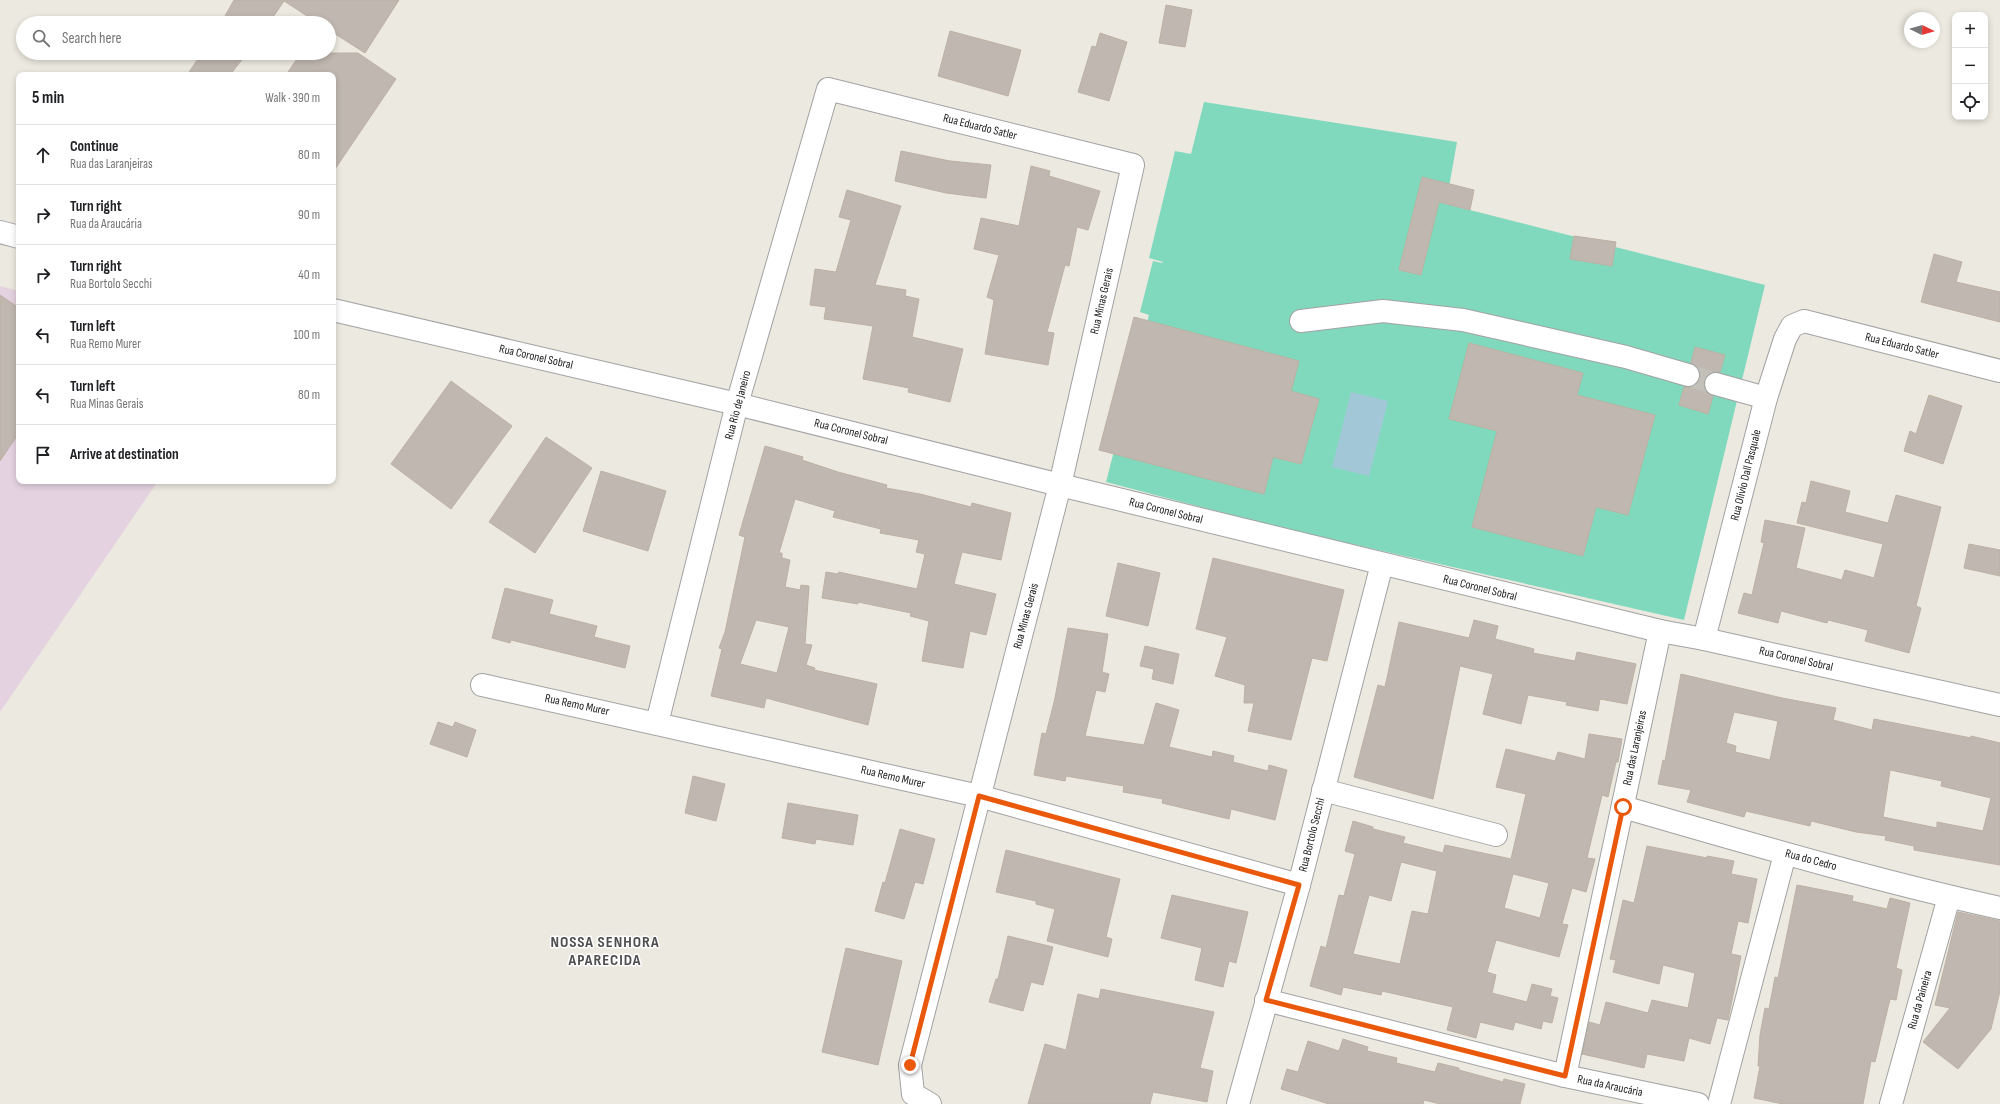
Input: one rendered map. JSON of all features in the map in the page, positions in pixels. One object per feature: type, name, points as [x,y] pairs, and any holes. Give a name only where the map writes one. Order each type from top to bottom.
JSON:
[{"type":"street","name":"Rua Eduardo Satler","points":[[828,90],[1133,165]]},
{"type":"street","name":"Rua Rio de Janeiro","points":[[658,723],[737,404],[828,90]]},
{"type":"street","name":"Rua Minas Gerais","points":[[930,1104],[913,1094],[910,1065],[1060,485],[1133,165]]},
{"type":"street","points":[[0,232],[16,236]]},
{"type":"street","name":"Rua Coronel Sobral","points":[[336,311],[737,404],[1060,485],[1660,631],[1704,639],[2000,705]]},
{"type":"street","points":[[1301,321],[1383,311],[1462,320],[1626,357],[1688,375]]},
{"type":"street","name":"Rua Eduardo Satler","points":[[1804,321],[2000,371]]},
{"type":"street","name":"Rua Olívio Dall Pasquale","points":[[1704,639],[1766,398],[1785,340],[1792,326],[1804,321]]},
{"type":"street","points":[[1716,384],[1766,398]]},
{"type":"street","name":"Rua Bortolo Secchi","points":[[1238,1104],[1299,885],[1382,564]]},
{"type":"street","name":"Rua das Laranjeiras","points":[[1565,1076],[1660,631]]},
{"type":"street","name":"Rua Remo Murer","points":[[482,685],[658,723],[979,796],[1299,885]]},
{"type":"street","points":[[1323,790],[1496,835]]},
{"type":"street","name":"Rua do Cedro","points":[[1623,807],[1785,854],[1948,897],[2000,908]]},
{"type":"street","points":[[1719,1104],[1785,854]]},
{"type":"street","name":"Rua da Paineira","points":[[1891,1104],[1948,897]]},
{"type":"street","name":"Rua da Araucária","points":[[1266,1000],[1565,1076],[1698,1104]]},
{"type":"shaded area","points":[[0,286],[16,290],[16,484],[156,484],[0,712]]},
{"type":"green space","points":[[1204,102],[1457,142],[1446,204],[1765,285],[1684,620],[1273,526],[1106,482],[1149,315],[1140,312],[1153,261],[1163,262],[1149,258],[1175,151],[1191,154]]},
{"type":"water","points":[[1351,392],[1388,401],[1369,476],[1332,467]]},
{"type":"building","points":[[234,0],[399,0],[365,53],[336,34],[336,16],[307,16],[284,1],[274,16],[225,16]]},
{"type":"building","points":[[1166,5],[1192,10],[1185,47],[1159,43]]},
{"type":"building","points":[[950,31],[1021,50],[1008,96],[938,76]]},
{"type":"building","points":[[1100,33],[1127,42],[1109,101],[1078,92],[1092,46],[1096,47]]},
{"type":"building","points":[[336,53],[358,53],[396,79],[336,168],[336,72],[288,72],[296,60],[336,60]]},
{"type":"building","points":[[197,60],[242,60],[232,72],[189,72]]},
{"type":"building","points":[[901,151],[950,161],[991,165],[986,198],[946,193],[895,181]]},
{"type":"building","points":[[1031,166],[1050,171],[1049,176],[1100,191],[1088,230],[1077,227],[1069,266],[1065,265],[1047,332],[1054,333],[1048,365],[985,354],[994,300],[987,297],[999,255],[974,249],[981,218],[1019,226]]},
{"type":"building","points":[[1422,177],[1474,190],[1470,210],[1439,202],[1421,275],[1399,270]]},
{"type":"building","points":[[847,190],[901,206],[875,285],[906,290],[905,296],[919,299],[912,337],[963,349],[950,402],[908,392],[909,388],[863,379],[873,326],[824,319],[826,307],[810,305],[815,269],[836,272],[851,220],[839,217]]},
{"type":"building","points":[[1574,236],[1616,242],[1612,266],[1570,259]]},
{"type":"building","points":[[1934,254],[1962,262],[1956,282],[2000,292],[2000,322],[1921,302]]},
{"type":"building","points":[[0,295],[16,306],[16,437],[0,461]]},
{"type":"building","points":[[1134,317],[1299,361],[1291,391],[1319,399],[1301,464],[1273,457],[1264,494],[1099,450]]},
{"type":"building","points":[[1469,343],[1583,373],[1577,395],[1655,415],[1628,515],[1596,507],[1583,556],[1472,527],[1497,431],[1449,419]]},
{"type":"building","points":[[1695,347],[1725,355],[1720,372],[1713,372],[1704,380],[1704,387],[1707,393],[1713,396],[1708,414],[1679,405],[1684,387],[1691,387],[1700,379],[1700,372],[1697,367],[1691,363]]},
{"type":"building","points":[[451,381],[512,426],[451,509],[391,464]]},
{"type":"building","points":[[1929,395],[1962,406],[1943,464],[1904,451],[1910,431],[1916,434]]},
{"type":"building","points":[[546,437],[592,468],[535,553],[489,522]]},
{"type":"building","points":[[765,446],[803,457],[802,460],[838,472],[887,485],[886,488],[920,494],[971,507],[972,503],[1011,513],[1001,560],[962,552],[954,584],[996,594],[986,635],[970,631],[963,668],[922,661],[929,621],[910,616],[911,613],[858,602],[858,604],[822,598],[826,572],[838,574],[839,572],[917,589],[925,554],[916,552],[919,540],[880,533],[881,529],[833,517],[835,511],[795,499],[779,553],[782,553],[782,558],[790,560],[785,587],[800,590],[801,585],[809,586],[805,644],[812,645],[806,665],[815,668],[814,670],[877,684],[868,725],[766,698],[764,708],[711,696],[722,649],[719,648],[725,632],[745,537],[739,535]],"holes":[[[756,620],[789,627],[777,673],[740,664]]]},
{"type":"building","points":[[601,471],[666,491],[648,551],[583,531]]},
{"type":"building","points":[[1811,481],[1850,491],[1845,512],[1888,523],[1896,495],[1941,507],[1916,606],[1921,608],[1909,653],[1865,641],[1868,630],[1828,620],[1827,623],[1781,611],[1778,623],[1738,613],[1744,593],[1752,595],[1764,543],[1761,542],[1765,520],[1805,528],[1796,568],[1842,580],[1845,570],[1874,578],[1883,544],[1797,523],[1802,502],[1806,503]]},
{"type":"building","points":[[1969,544],[2000,550],[2000,576],[1964,568]]},
{"type":"building","points":[[1213,558],[1344,590],[1327,661],[1312,658],[1291,740],[1248,731],[1254,703],[1244,703],[1245,685],[1215,676],[1227,637],[1196,629]]},
{"type":"building","points":[[1118,563],[1160,573],[1148,626],[1106,616]]},
{"type":"building","points":[[505,588],[553,600],[549,614],[597,626],[594,637],[630,646],[625,668],[511,640],[510,643],[492,638]]},
{"type":"building","points":[[1474,620],[1498,626],[1495,639],[1534,649],[1533,653],[1575,661],[1577,652],[1636,664],[1627,704],[1600,699],[1598,711],[1566,705],[1567,702],[1528,695],[1521,724],[1483,714],[1493,674],[1460,666],[1433,799],[1354,777],[1378,685],[1385,687],[1399,622],[1469,638]]},
{"type":"building","points":[[1068,628],[1108,634],[1102,672],[1109,674],[1105,692],[1096,690],[1085,736],[1144,745],[1156,703],[1179,710],[1169,747],[1212,757],[1213,751],[1234,756],[1233,762],[1268,771],[1269,765],[1287,770],[1275,820],[1231,809],[1229,819],[1162,803],[1163,799],[1123,792],[1124,786],[1066,776],[1065,781],[1034,775],[1042,733],[1046,734],[1055,698]]},
{"type":"building","points":[[1145,646],[1179,654],[1173,684],[1152,679],[1154,669],[1140,666]]},
{"type":"building","points":[[1681,674],[1782,698],[1836,708],[1833,720],[1872,730],[1874,719],[1971,738],[1971,736],[2000,743],[2000,865],[1914,850],[1914,846],[1885,840],[1886,836],[1856,832],[1811,821],[1810,826],[1746,811],[1744,817],[1687,802],[1691,790],[1658,784],[1663,760],[1665,761]],"holes":[[[1734,712],[1778,721],[1770,760],[1735,752],[1736,746],[1726,743]],[[1890,770],[1942,781],[1941,786],[1991,798],[1983,831],[1937,822],[1937,828],[1883,817]]]},
{"type":"building","points":[[438,722],[453,727],[455,722],[476,730],[467,757],[430,744]]},
{"type":"building","points":[[1589,734],[1622,739],[1618,762],[1616,762],[1608,797],[1602,795],[1587,858],[1595,859],[1586,892],[1572,888],[1562,924],[1568,925],[1559,957],[1496,940],[1487,972],[1496,975],[1492,993],[1527,1002],[1532,984],[1552,989],[1550,996],[1558,998],[1552,1023],[1543,1021],[1541,1029],[1515,1022],[1513,1030],[1480,1022],[1476,1038],[1447,1030],[1453,1007],[1382,991],[1381,995],[1343,987],[1341,995],[1310,986],[1321,946],[1326,948],[1339,895],[1344,896],[1355,854],[1345,851],[1353,821],[1373,827],[1373,829],[1405,837],[1403,843],[1443,853],[1445,845],[1511,859],[1526,794],[1496,787],[1506,749],[1555,761],[1558,752],[1585,759]],"holes":[[[1401,862],[1437,871],[1428,914],[1412,911],[1400,964],[1353,954],[1369,895],[1391,901]],[[1513,874],[1549,883],[1540,918],[1504,908]]]},
{"type":"building","points":[[693,776],[725,784],[716,821],[685,813]]},
{"type":"building","points":[[788,803],[858,815],[853,845],[816,839],[815,844],[782,838]]},
{"type":"building","points":[[900,829],[935,839],[923,884],[915,882],[904,919],[875,911],[883,882],[885,883]]},
{"type":"building","points":[[1647,846],[1707,858],[1707,856],[1734,861],[1731,874],[1757,879],[1748,923],[1738,921],[1731,954],[1741,956],[1728,1020],[1717,1018],[1710,1044],[1689,1038],[1684,1061],[1647,1054],[1644,1068],[1582,1054],[1589,1022],[1600,1025],[1606,1002],[1648,1013],[1652,1000],[1688,1008],[1695,973],[1663,965],[1659,984],[1613,972],[1616,960],[1610,959],[1623,900],[1634,903]]},
{"type":"building","points":[[1006,850],[1120,879],[1106,937],[1112,939],[1108,957],[1047,941],[1055,909],[1036,904],[1036,901],[996,892]]},
{"type":"building","points":[[1797,885],[1853,896],[1852,901],[1887,909],[1890,898],[1910,903],[1896,968],[1902,970],[1896,1000],[1890,999],[1875,1062],[1871,1061],[1863,1104],[1783,1104],[1754,1098],[1760,1066],[1758,1066],[1760,1035],[1765,1008],[1769,1009],[1775,977],[1778,978]]},
{"type":"building","points":[[1172,895],[1248,912],[1236,963],[1229,961],[1223,987],[1195,980],[1202,948],[1161,938]]},
{"type":"building","points":[[1958,912],[2000,921],[2000,991],[1991,1029],[1958,1069],[1923,1042],[1950,1008],[1935,1005]]},
{"type":"building","points":[[1008,936],[1053,947],[1043,985],[1031,982],[1023,1011],[989,1002],[996,979],[998,979]]},
{"type":"building","points":[[846,948],[902,961],[878,1065],[822,1052]]},
{"type":"building","points":[[1101,989],[1214,1012],[1200,1068],[1213,1071],[1207,1102],[1153,1092],[1150,1104],[1028,1104],[1045,1044],[1066,1050],[1078,994],[1099,999]]},
{"type":"building","points":[[1343,1039],[1368,1047],[1367,1051],[1397,1058],[1396,1063],[1435,1072],[1438,1063],[1503,1082],[1504,1079],[1525,1084],[1520,1104],[1440,1104],[1424,1100],[1423,1104],[1329,1104],[1281,1089],[1287,1069],[1298,1072],[1308,1041],[1339,1051]]},
{"type":"tunnel","points":[[1688,375],[1716,384]]},
{"type":"district","name":"NOSSA SENHORA APARECIDA","points":[[605,951]]},
{"type":"route","points":[[910,1065],[979,796],[1299,885],[1266,1000],[1565,1076],[1623,807]]}]
